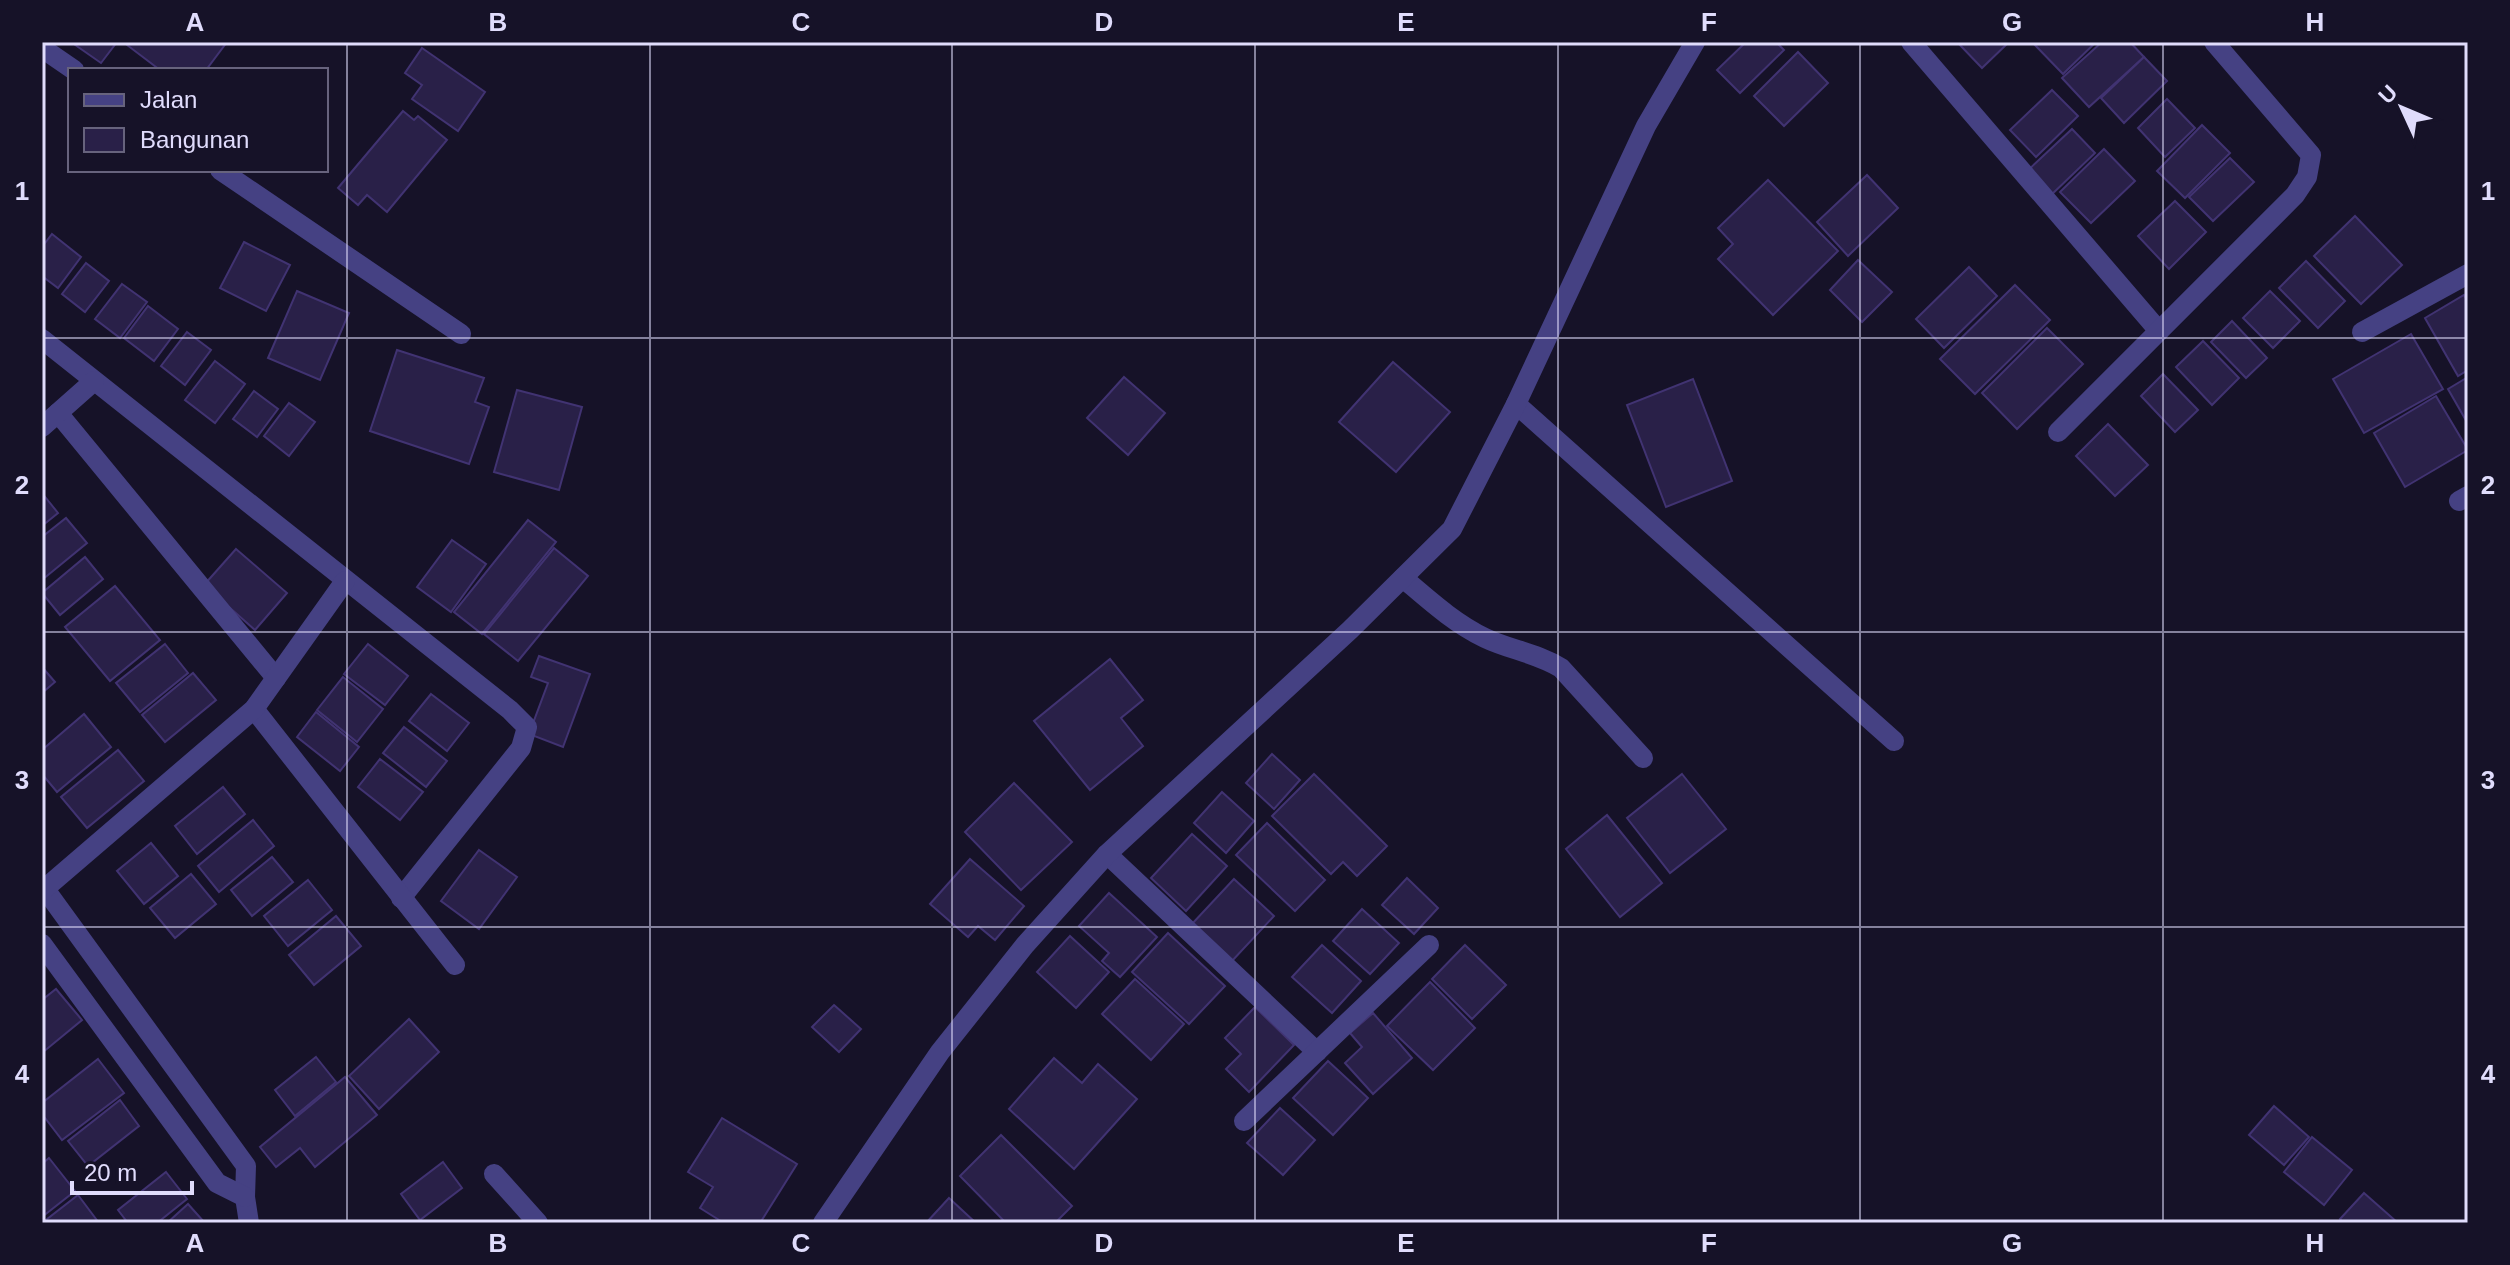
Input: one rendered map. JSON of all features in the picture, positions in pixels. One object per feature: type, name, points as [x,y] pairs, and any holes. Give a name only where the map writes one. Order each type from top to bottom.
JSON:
[{"type":"street","points":[[823,1223],[940,1052],[1025,945],[1107,854],[1452,529],[1516,404],[1646,126],[1695,42]]},
{"type":"street","points":[[1911,42],[2159,331]]},
{"type":"street","points":[[2058,432],[2295,195],[2307,177],[2311,155],[2214,42]]},
{"type":"street","points":[[42,48],[71,68]]},
{"type":"street","points":[[223,172],[461,334]]},
{"type":"street","points":[[2362,332],[2468,274]]},
{"type":"street","points":[[42,339],[510,710],[527,727],[521,748],[401,898]]},
{"type":"street","points":[[42,427],[94,381]]},
{"type":"street","points":[[1516,404],[1894,741]]},
{"type":"street","points":[[58,413],[276,678]]},
{"type":"street","points":[[1403,578],[1458,623],[1496,643],[1545,658],[1561,668],[1643,758]]},
{"type":"street","points":[[249,1223],[245,1197],[246,1166],[43,888],[254,709],[345,581]]},
{"type":"street","points":[[254,709],[455,965]]},
{"type":"street","points":[[1107,854],[1317,1052]]},
{"type":"street","points":[[42,944],[217,1183],[245,1197]]},
{"type":"street","points":[[1244,1121],[1429,945]]},
{"type":"street","points":[[494,1174],[538,1223]]},
{"type":"building","points":[[71,42],[117,42],[101,63]]},
{"type":"building","points":[[130,42],[227,42],[208,68],[157,68],[127,45]]},
{"type":"building","points":[[1746,42],[1776,42],[1784,50],[1740,93],[1717,70]]},
{"type":"building","points":[[1957,42],[2009,42],[1982,68]]},
{"type":"building","points":[[2032,42],[2096,42],[2063,74]]},
{"type":"building","points":[[2102,42],[2130,42],[2144,57],[2089,107],[2062,78]]},
{"type":"building","points":[[422,48],[485,92],[458,131],[412,99],[422,85],[405,73]]},
{"type":"building","points":[[1798,52],[1828,83],[1784,126],[1754,96]]},
{"type":"building","points":[[2144,57],[2167,81],[2124,123],[2101,98]]},
{"type":"building","points":[[2052,90],[2078,116],[2036,157],[2010,130]]},
{"type":"building","points":[[2167,99],[2195,128],[2165,157],[2138,128]]},
{"type":"building","points":[[403,111],[414,120],[418,116],[447,140],[387,212],[367,195],[358,205],[338,188]]},
{"type":"building","points":[[2202,125],[2230,153],[2185,198],[2157,171]]},
{"type":"building","points":[[2072,129],[2095,153],[2049,197],[2025,173]]},
{"type":"building","points":[[2104,149],[2135,181],[2091,223],[2060,192]]},
{"type":"building","points":[[2230,158],[2254,182],[2213,221],[2189,197]]},
{"type":"building","points":[[1867,175],[1898,208],[1848,256],[1817,222]]},
{"type":"building","points":[[1768,180],[1838,251],[1773,315],[1718,259],[1733,244],[1718,228]]},
{"type":"building","points":[[2175,201],[2206,232],[2169,269],[2138,236]]},
{"type":"building","points":[[2355,216],[2402,265],[2361,304],[2314,256]]},
{"type":"building","points":[[52,234],[81,257],[58,288],[42,276],[42,247]]},
{"type":"building","points":[[244,242],[290,265],[266,311],[220,288]]},
{"type":"building","points":[[1858,260],[1892,292],[1862,322],[1830,290]]},
{"type":"building","points":[[2306,261],[2345,301],[2318,328],[2279,288]]},
{"type":"building","points":[[86,263],[109,281],[85,312],[62,294]]},
{"type":"building","points":[[1969,267],[1997,296],[1944,348],[1916,319]]},
{"type":"building","points":[[122,284],[147,302],[120,338],[95,319]]},
{"type":"building","points":[[2015,285],[2050,320],[1975,394],[1940,359]]},
{"type":"building","points":[[297,291],[349,313],[320,380],[268,358]]},
{"type":"building","points":[[2270,291],[2300,321],[2273,348],[2243,318]]},
{"type":"building","points":[[2464,295],[2468,302],[2468,370],[2458,376],[2425,318]]},
{"type":"building","points":[[148,306],[178,329],[154,361],[124,338]]},
{"type":"building","points":[[2232,321],[2267,358],[2246,378],[2211,342]]},
{"type":"building","points":[[2047,328],[2083,364],[2017,429],[1982,393]]},
{"type":"building","points":[[187,332],[211,350],[185,385],[161,366]]},
{"type":"building","points":[[2411,334],[2443,389],[2364,433],[2333,379]]},
{"type":"building","points":[[2203,341],[2239,378],[2212,405],[2176,367]]},
{"type":"building","points":[[397,350],[484,378],[475,402],[489,407],[469,464],[370,431]]},
{"type":"building","points":[[215,361],[245,384],[215,423],[185,400]]},
{"type":"building","points":[[1393,362],[1450,412],[1396,472],[1339,422]]},
{"type":"building","points":[[2163,374],[2198,410],[2175,432],[2141,396]]},
{"type":"building","points":[[1124,377],[1165,413],[1128,455],[1087,418]]},
{"type":"building","points":[[2468,377],[2468,424],[2448,389]]},
{"type":"building","points":[[1693,379],[1732,481],[1666,507],[1627,405]]},
{"type":"building","points":[[517,390],[582,407],[559,490],[494,472]]},
{"type":"building","points":[[254,391],[278,409],[257,437],[233,419]]},
{"type":"building","points":[[2436,396],[2468,450],[2405,487],[2374,433]]},
{"type":"building","points":[[289,403],[315,422],[289,456],[264,436]]},
{"type":"building","points":[[2108,424],[2148,465],[2115,496],[2076,456]]},
{"type":"building","points":[[42,493],[58,513],[42,526]]},
{"type":"building","points":[[66,518],[87,543],[42,580],[42,537]]},
{"type":"building","points":[[528,520],[556,542],[482,634],[454,612]]},
{"type":"building","points":[[452,540],[486,564],[451,612],[417,587]]},
{"type":"building","points":[[554,548],[588,576],[518,661],[484,634]]},
{"type":"building","points":[[236,549],[287,593],[255,630],[204,585]]},
{"type":"building","points":[[85,557],[103,579],[60,615],[42,593]]},
{"type":"building","points":[[115,586],[160,640],[110,681],[65,627]]},
{"type":"building","points":[[165,644],[188,673],[140,712],[116,683]]},
{"type":"building","points":[[368,644],[408,676],[385,705],[344,674]]},
{"type":"building","points":[[539,656],[590,674],[563,747],[529,734],[548,683],[531,677]]},
{"type":"building","points":[[1110,659],[1143,700],[1121,718],[1143,746],[1090,790],[1034,721]]},
{"type":"building","points":[[42,667],[55,682],[42,693]]},
{"type":"building","points":[[193,673],[216,700],[165,742],[142,715]]},
{"type":"building","points":[[343,677],[383,709],[357,742],[317,710]]},
{"type":"building","points":[[431,694],[469,723],[447,751],[409,721]]},
{"type":"building","points":[[316,712],[359,747],[340,771],[297,737]]},
{"type":"building","points":[[84,714],[111,747],[57,792],[42,774],[42,750]]},
{"type":"building","points":[[404,727],[447,761],[426,787],[383,753]]},
{"type":"building","points":[[118,750],[144,781],[87,828],[61,797]]},
{"type":"building","points":[[1272,754],[1300,780],[1274,809],[1246,783]]},
{"type":"building","points":[[380,759],[423,792],[400,820],[358,787]]},
{"type":"building","points":[[1314,774],[1387,846],[1357,876],[1343,862],[1331,874],[1272,816]]},
{"type":"building","points":[[1682,774],[1726,829],[1670,873],[1627,818]]},
{"type":"building","points":[[1014,783],[1072,842],[1021,890],[965,832]]},
{"type":"building","points":[[223,787],[245,814],[197,854],[175,826]]},
{"type":"building","points":[[1222,792],[1254,821],[1226,853],[1194,823]]},
{"type":"building","points":[[1607,815],[1662,883],[1620,917],[1566,849]]},
{"type":"building","points":[[253,820],[274,846],[219,892],[198,866]]},
{"type":"building","points":[[1267,823],[1325,880],[1295,911],[1236,855]]},
{"type":"building","points":[[1192,834],[1227,866],[1186,911],[1151,878]]},
{"type":"building","points":[[151,843],[178,876],[144,904],[117,871]]},
{"type":"building","points":[[479,850],[517,877],[479,929],[441,901]]},
{"type":"building","points":[[272,857],[293,882],[252,916],[231,890]]},
{"type":"building","points":[[970,859],[1024,906],[995,940],[978,926],[968,937],[930,904]]},
{"type":"building","points":[[191,874],[216,904],[175,938],[150,908]]},
{"type":"building","points":[[1407,878],[1438,908],[1414,934],[1382,905]]},
{"type":"building","points":[[1234,879],[1274,916],[1231,962],[1191,925]]},
{"type":"building","points":[[308,880],[332,910],[288,946],[264,916]]},
{"type":"building","points":[[1109,893],[1157,937],[1120,977],[1102,961],[1109,953],[1079,926]]},
{"type":"building","points":[[1362,909],[1399,943],[1370,974],[1333,941]]},
{"type":"building","points":[[336,916],[361,946],[314,985],[289,955]]},
{"type":"building","points":[[1168,933],[1225,986],[1189,1024],[1132,972]]},
{"type":"building","points":[[1070,936],[1109,972],[1076,1008],[1037,972]]},
{"type":"building","points":[[1322,945],[1361,981],[1332,1013],[1292,977]]},
{"type":"building","points":[[1465,945],[1506,985],[1472,1019],[1432,979]]},
{"type":"building","points":[[1135,979],[1184,1024],[1151,1060],[1102,1014]]},
{"type":"building","points":[[1430,982],[1475,1028],[1433,1070],[1387,1026]]},
{"type":"building","points":[[56,989],[82,1020],[42,1053],[42,1000]]},
{"type":"building","points":[[834,1005],[861,1029],[839,1052],[812,1027]]},
{"type":"building","points":[[1255,1007],[1294,1045],[1249,1092],[1226,1069],[1241,1054],[1225,1038]]},
{"type":"building","points":[[1373,1013],[1412,1058],[1373,1094],[1345,1063],[1362,1047],[1350,1033]]},
{"type":"building","points":[[409,1019],[439,1052],[379,1109],[349,1076]]},
{"type":"building","points":[[316,1057],[336,1082],[295,1116],[275,1090]]},
{"type":"building","points":[[1054,1058],[1082,1083],[1098,1064],[1137,1099],[1074,1169],[1009,1109]]},
{"type":"building","points":[[98,1059],[124,1093],[62,1140],[42,1114],[42,1103]]},
{"type":"building","points":[[1328,1061],[1368,1098],[1333,1135],[1293,1098]]},
{"type":"building","points":[[345,1077],[377,1115],[315,1167],[300,1148],[276,1167],[260,1147]]},
{"type":"building","points":[[120,1100],[139,1126],[88,1166],[68,1141]]},
{"type":"building","points":[[2274,1106],[2309,1137],[2284,1165],[2249,1135]]},
{"type":"building","points":[[1280,1108],[1315,1140],[1283,1175],[1247,1143]]},
{"type":"building","points":[[722,1118],[797,1164],[760,1223],[724,1223],[700,1208],[713,1187],[688,1172]]},
{"type":"building","points":[[1001,1135],[1072,1206],[1055,1223],[1006,1223],[960,1176]]},
{"type":"building","points":[[2312,1137],[2352,1170],[2324,1205],[2284,1172]]},
{"type":"building","points":[[49,1158],[75,1191],[42,1217],[42,1164]]},
{"type":"building","points":[[443,1162],[462,1188],[420,1220],[401,1194]]},
{"type":"building","points":[[166,1172],[187,1199],[157,1223],[128,1223],[118,1210]]},
{"type":"building","points":[[2364,1193],[2398,1223],[2344,1223],[2340,1219]]},
{"type":"building","points":[[78,1195],[99,1223],[42,1223]]},
{"type":"building","points":[[949,1198],[976,1223],[926,1223]]},
{"type":"building","points":[[188,1204],[205,1223],[167,1223]]}]
